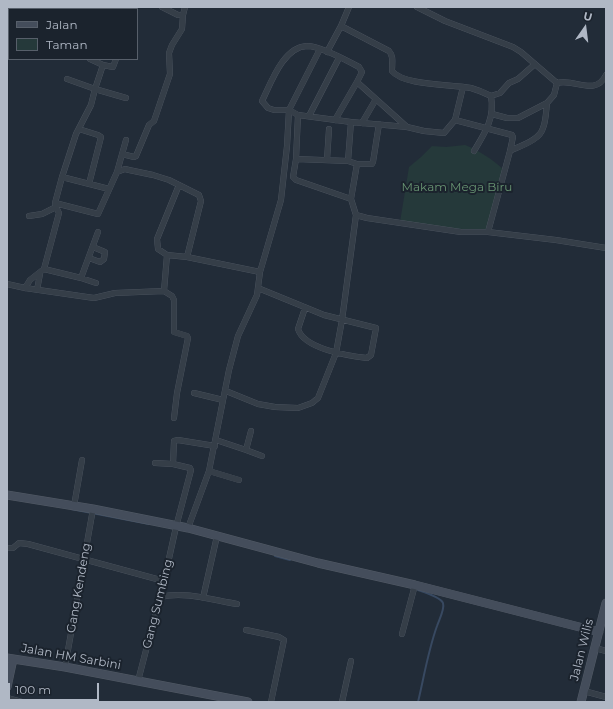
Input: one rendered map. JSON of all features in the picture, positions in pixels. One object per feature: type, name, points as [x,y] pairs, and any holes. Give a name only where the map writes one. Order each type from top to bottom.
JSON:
[{"type":"street","points":[[162,7],[183,16]]},
{"type":"street","points":[[122,154],[134,157],[136,156],[149,125],[154,121],[170,74],[169,53],[182,29],[185,7]]},
{"type":"street","points":[[327,52],[349,7]]},
{"type":"street","points":[[417,7],[445,21],[513,47],[557,83],[570,82],[592,86],[599,84],[606,75]]},
{"type":"street","points":[[341,26],[389,51],[392,58],[392,71],[398,76],[430,84],[463,87],[480,91],[491,96],[500,93],[509,83],[518,79],[535,64]]},
{"type":"street","points":[[335,120],[361,75],[361,69],[320,49],[308,46],[296,48],[279,66],[262,101],[268,108],[274,110],[289,110],[298,114],[335,120],[408,127],[424,131],[444,133],[454,120],[463,87]]},
{"type":"street","points":[[188,528],[210,471],[223,400],[238,336],[241,327],[250,313],[258,288],[260,272],[281,200],[289,110],[320,49]]},
{"type":"street","points":[[309,116],[339,58]]},
{"type":"street","points":[[90,60],[113,67],[116,60]]},
{"type":"street","points":[[37,290],[60,213],[56,205],[73,139],[92,105],[95,89],[103,65]]},
{"type":"street","points":[[67,79],[126,98]]},
{"type":"street","points":[[357,82],[408,127]]},
{"type":"street","points":[[492,114],[512,119],[518,118],[547,104],[554,95],[557,83]]},
{"type":"street","points":[[474,151],[487,128],[492,114],[491,96]]},
{"type":"street","points":[[362,123],[376,99]]},
{"type":"street","points":[[510,151],[542,133],[547,104]]},
{"type":"street","points":[[298,114],[296,159],[293,177],[296,180],[351,199]]},
{"type":"street","points":[[454,120],[513,136],[488,232]]},
{"type":"street","points":[[348,161],[351,122]]},
{"type":"street","points":[[296,159],[348,161],[357,164],[370,164],[373,162],[378,124]]},
{"type":"street","points":[[79,129],[98,135],[101,138],[89,184]]},
{"type":"street","points":[[326,160],[329,129]]},
{"type":"street","points":[[29,216],[42,214],[56,205],[98,214],[118,172],[126,140]]},
{"type":"street","points":[[226,391],[258,404],[291,408],[306,406],[318,398],[336,353],[342,320],[356,215],[351,199],[357,164]]},
{"type":"street","points":[[118,172],[125,169],[169,180],[199,196],[201,201],[187,257]]},
{"type":"street","points":[[62,177],[110,189]]},
{"type":"street","points":[[179,185],[158,239],[158,248],[167,255],[187,257],[260,272]]},
{"type":"street","points":[[356,215],[367,218],[461,232],[488,232],[556,240],[606,248]]},
{"type":"street","points":[[81,278],[98,232]]},
{"type":"street","points":[[89,258],[100,262],[104,259],[105,252],[93,247]]},
{"type":"street","points":[[164,291],[167,255]]},
{"type":"street","points":[[25,288],[30,280],[42,272],[81,278],[96,283]]},
{"type":"street","points":[[7,284],[94,298],[115,292],[164,291],[172,296],[174,300],[174,332],[187,336],[188,338],[177,393],[174,418]]},
{"type":"street","points":[[258,288],[305,308],[342,320],[375,327],[376,329],[370,357],[367,358],[336,353],[308,341],[299,333],[298,324],[305,308]]},
{"type":"street","points":[[194,393],[223,400]]},
{"type":"street","points":[[246,450],[251,431]]},
{"type":"street","points":[[155,463],[174,464],[174,443],[176,440],[216,443],[246,450],[262,456]]},
{"type":"street","points":[[74,506],[82,460]]},
{"type":"street","name":"Gang Sumbing","points":[[138,681],[164,581],[175,530],[192,469],[174,464]]},
{"type":"street","points":[[210,471],[240,480]]},
{"type":"street","points":[[7,494],[74,506],[93,512],[157,521],[175,530],[188,528],[318,563],[415,585],[600,632]]},
{"type":"street","name":"Gang Kendeng","points":[[65,667],[93,512]]},
{"type":"street","points":[[203,598],[217,536]]},
{"type":"street","points":[[7,548],[13,548],[20,543],[23,543],[84,558],[164,581]]},
{"type":"street","points":[[402,634],[415,585]]},
{"type":"street","points":[[160,597],[171,594],[237,604]]},
{"type":"street","name":"Jalan Wilis","points":[[581,702],[600,632],[606,603]]},
{"type":"street","points":[[246,630],[279,637],[284,640],[270,702]]},
{"type":"street","points":[[595,648],[606,651]]},
{"type":"street","points":[[7,687],[10,659]]},
{"type":"street","name":"Jalan HM Sarbini","points":[[10,659],[65,667],[138,681],[209,699],[248,702]]},
{"type":"street","points":[[342,702],[351,661]]},
{"type":"street","points":[[584,691],[606,697]]},
{"type":"street","points":[[7,698],[22,702]]},
{"type":"green space","name":"Makam Mega Biru","points":[[465,145],[486,156],[504,170],[488,232],[400,222],[409,167],[432,146],[446,147]]},
{"type":"waterway","points":[[71,509],[149,524]]},
{"type":"waterway","points":[[275,556],[290,560]]},
{"type":"waterway","points":[[418,590],[432,595],[442,601],[443,611],[431,645],[418,702]]}]
